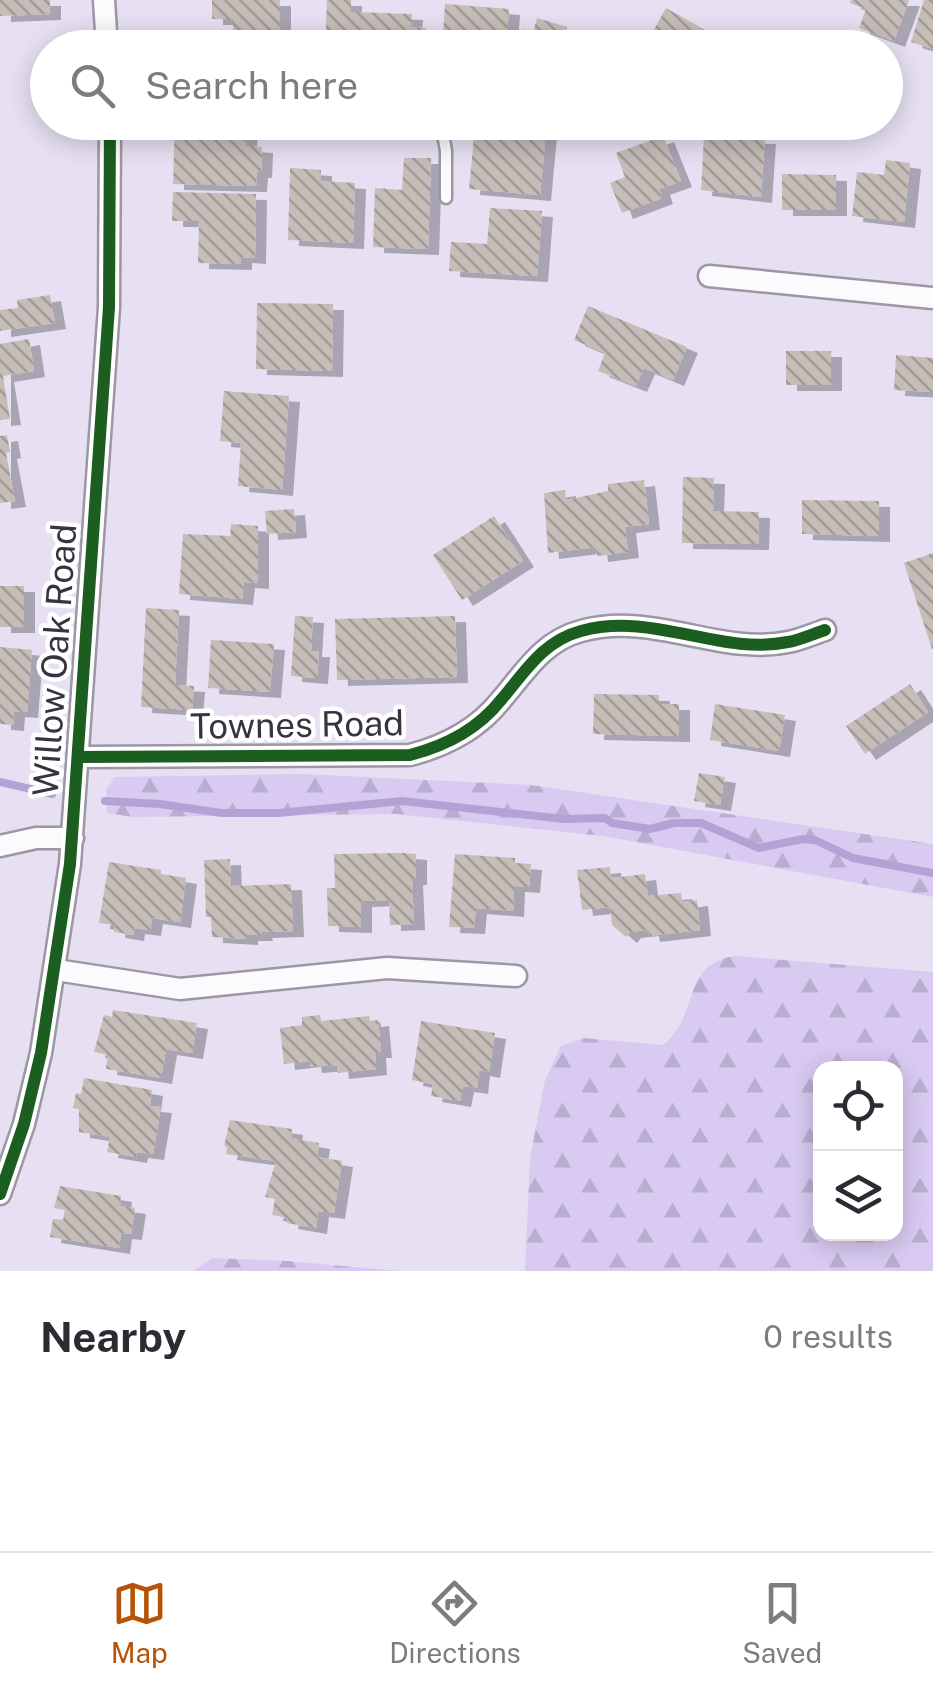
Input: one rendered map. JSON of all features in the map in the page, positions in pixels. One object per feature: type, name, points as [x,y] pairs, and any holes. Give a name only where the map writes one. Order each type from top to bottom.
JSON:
[{"type":"street","points":[[104,0],[106,30]]},
{"type":"street","name":"Willow Oak Road","points":[[0,1194],[24,1124],[56,970],[73,838],[110,306],[110,140]]},
{"type":"street","points":[[709,276],[933,298]]},
{"type":"street","name":"Townes Road","points":[[80,757],[410,755],[458,738],[478,724],[542,652],[576,632],[608,624],[640,624],[726,641],[767,644],[787,643],[825,630]]},
{"type":"street","points":[[0,846],[36,838],[73,838]]},
{"type":"street","points":[[56,970],[180,989],[387,968],[516,976]]},
{"type":"lane","points":[[444,140],[446,198]]},
{"type":"green space","points":[[303,774],[531,785],[933,844],[933,897],[603,836],[396,814],[133,817],[107,813],[106,790],[115,777]]},
{"type":"green space","points":[[735,956],[933,972],[933,1271],[525,1271],[530,1158],[545,1080],[561,1046],[583,1038],[663,1045],[683,1020],[706,969]]},
{"type":"green space","points":[[212,1258],[287,1261],[399,1271],[193,1271]]},
{"type":"building","points":[[0,0],[50,0],[50,14],[0,16]]},
{"type":"building","points":[[212,0],[280,0],[280,30],[233,30],[233,19],[212,19]]},
{"type":"building","points":[[327,0],[351,0],[351,12],[412,14],[411,27],[426,28],[426,30],[326,30]]},
{"type":"building","points":[[909,0],[898,30],[859,28],[866,9],[850,3]]},
{"type":"building","points":[[924,0],[933,0],[933,49],[911,42]]},
{"type":"building","points":[[445,4],[509,9],[507,30],[443,30]]},
{"type":"building","points":[[666,8],[704,30],[654,30]]},
{"type":"building","points":[[537,18],[567,27],[566,30],[534,30]]},
{"type":"building","points":[[174,140],[246,140],[246,146],[262,147],[256,186],[173,184]]},
{"type":"building","points":[[474,140],[545,140],[540,195],[469,189]]},
{"type":"building","points":[[652,140],[665,140],[681,181],[659,189],[662,198],[622,213],[610,183],[625,177],[616,153]]},
{"type":"building","points":[[704,140],[765,140],[761,197],[701,190]]},
{"type":"building","points":[[404,158],[431,158],[428,249],[373,247],[375,188],[402,190]]},
{"type":"building","points":[[886,160],[910,163],[904,222],[852,216],[857,172],[884,175]]},
{"type":"building","points":[[290,168],[321,170],[321,181],[355,183],[353,243],[288,240]]},
{"type":"building","points":[[782,174],[836,175],[836,210],[782,210]]},
{"type":"building","points":[[173,192],[256,194],[255,258],[241,257],[241,264],[198,263],[199,221],[172,221]]},
{"type":"building","points":[[490,208],[542,211],[537,276],[449,271],[451,242],[487,244]]},
{"type":"building","points":[[50,295],[55,323],[0,331],[0,310],[18,308],[17,300]]},
{"type":"building","points":[[257,303],[333,304],[332,371],[256,369]]},
{"type":"building","points":[[588,306],[687,347],[673,380],[644,368],[636,386],[598,371],[605,353],[574,340]]},
{"type":"building","points":[[29,339],[34,371],[3,376],[10,419],[0,420],[0,344]]},
{"type":"building","points":[[786,351],[831,351],[831,385],[786,385]]},
{"type":"building","points":[[896,355],[933,358],[933,392],[894,390]]},
{"type":"building","points":[[224,391],[289,396],[282,490],[238,486],[241,443],[220,441]]},
{"type":"building","points":[[7,435],[10,452],[6,453],[15,501],[0,503],[0,436]]},
{"type":"building","points":[[683,477],[714,478],[713,511],[759,512],[758,544],[682,543]]},
{"type":"building","points":[[644,480],[649,524],[625,527],[628,552],[597,556],[596,547],[548,553],[544,493],[565,490],[566,500],[608,491],[608,484]]},
{"type":"building","points":[[802,500],[879,501],[879,536],[802,534]]},
{"type":"building","points":[[294,509],[296,532],[267,534],[265,511]]},
{"type":"building","points":[[494,516],[523,561],[462,600],[433,555]]},
{"type":"building","points":[[231,524],[258,526],[258,583],[244,582],[242,599],[179,594],[183,534],[230,536]]},
{"type":"building","points":[[933,553],[933,649],[932,649],[904,563]]},
{"type":"building","points":[[0,586],[24,586],[24,627],[0,627]]},
{"type":"building","points":[[146,608],[179,610],[175,685],[194,686],[192,710],[141,707]]},
{"type":"building","points":[[295,616],[313,617],[311,651],[319,651],[317,678],[291,676]]},
{"type":"building","points":[[455,616],[457,677],[337,680],[335,619]]},
{"type":"building","points":[[211,640],[274,644],[270,692],[208,688]]},
{"type":"building","points":[[0,647],[32,650],[27,712],[14,711],[13,725],[0,724]]},
{"type":"building","points":[[910,684],[928,712],[865,754],[846,726]]},
{"type":"building","points":[[594,694],[659,695],[659,704],[679,704],[679,736],[593,734]]},
{"type":"building","points":[[715,704],[785,715],[779,751],[710,740]]},
{"type":"building","points":[[699,773],[725,777],[720,805],[694,801]]},
{"type":"building","points":[[334,854],[416,854],[416,879],[412,879],[414,924],[390,925],[389,900],[361,901],[361,927],[328,926],[327,888],[335,888]]},
{"type":"building","points":[[455,854],[515,858],[515,863],[531,864],[529,887],[514,886],[513,911],[476,908],[474,928],[449,927]]},
{"type":"building","points":[[230,859],[231,886],[291,884],[293,931],[261,932],[262,935],[247,935],[247,939],[212,937],[211,917],[206,917],[204,860]]},
{"type":"building","points":[[109,862],[186,878],[180,922],[152,918],[150,930],[134,928],[133,935],[114,932],[115,925],[99,923]]},
{"type":"building","points":[[610,867],[611,878],[645,874],[648,896],[681,893],[682,902],[697,900],[700,930],[649,936],[648,930],[630,932],[626,937],[612,925],[610,907],[582,910],[577,870]]},
{"type":"building","points":[[113,1010],[197,1023],[192,1053],[166,1049],[161,1078],[106,1069],[108,1055],[94,1052],[104,1015],[112,1017]]},
{"type":"building","points":[[320,1015],[321,1021],[369,1016],[370,1021],[378,1020],[381,1052],[375,1052],[376,1069],[338,1073],[337,1065],[311,1067],[310,1061],[284,1064],[280,1028],[302,1025],[302,1017]]},
{"type":"building","points":[[421,1021],[495,1033],[489,1072],[479,1070],[477,1088],[463,1086],[460,1101],[431,1096],[433,1084],[412,1080]]},
{"type":"building","points":[[84,1078],[152,1090],[150,1106],[161,1107],[153,1154],[137,1152],[136,1157],[107,1152],[110,1137],[79,1132],[79,1109],[73,1108]]},
{"type":"building","points":[[230,1120],[292,1129],[291,1138],[319,1143],[317,1157],[342,1161],[334,1213],[318,1211],[316,1228],[287,1223],[288,1218],[272,1215],[275,1199],[265,1197],[276,1161],[226,1154]]},
{"type":"building","points":[[60,1186],[121,1196],[120,1206],[135,1208],[131,1234],[121,1233],[119,1248],[50,1237],[53,1219],[63,1220],[65,1210],[54,1208]]},
{"type":"waterway","points":[[0,782],[52,794]]},
{"type":"waterway","points":[[105,801],[221,813],[279,813],[402,801],[564,819],[605,818],[612,823],[650,829],[674,823],[701,823],[759,848],[815,840],[853,858],[933,873]]},
{"type":"cycle path","points":[[0,1194],[24,1124],[41,1053],[70,864],[109,307],[110,140]]},
{"type":"cycle path","points":[[80,757],[410,755],[436,747],[471,728],[545,650],[581,631],[634,626],[763,645],[793,641],[825,630]]}]
